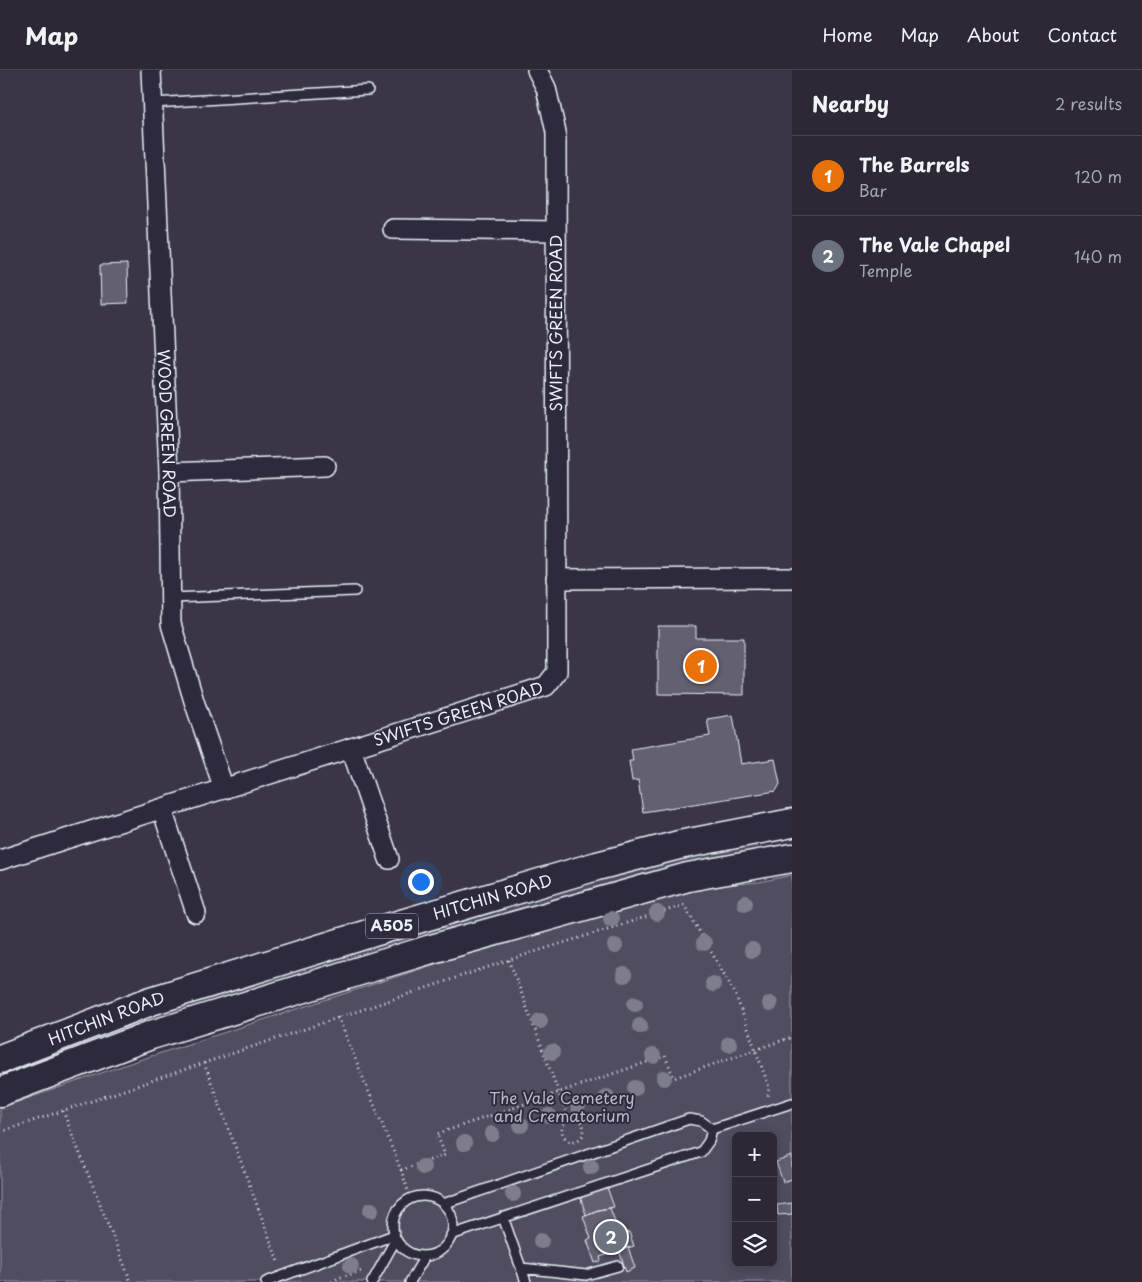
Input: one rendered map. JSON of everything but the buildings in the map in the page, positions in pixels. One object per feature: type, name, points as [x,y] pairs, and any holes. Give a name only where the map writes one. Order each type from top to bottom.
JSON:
[{"type":"main road","name":"HITCHIN ROAD","points":[[0,1059],[151,1001],[374,932],[597,866],[679,845],[792,823]]},
{"type":"main road","name":"HITCHIN ROAD","points":[[0,1092],[152,1035],[428,950],[688,877],[792,858]]},
{"type":"street","name":"WOOD GREEN ROAD","points":[[152,70],[169,472],[171,624],[194,701],[224,789]]},
{"type":"street","name":"SWIFTS GREEN ROAD","points":[[0,860],[546,686],[557,672],[556,132],[546,88],[537,70]]},
{"type":"street","points":[[393,229],[555,231]]},
{"type":"street","points":[[169,472],[325,466]]},
{"type":"street","points":[[556,579],[792,578]]},
{"type":"street","name":"SWIFTS GREEN ROAD","points":[[351,748],[389,859]]},
{"type":"street","points":[[162,809],[196,913]]},
{"type":"lane","points":[[153,103],[368,90]]},
{"type":"lane","points":[[171,598],[355,591]]},
{"type":"lane","points":[[712,1129],[792,1103]]},
{"type":"lane","points":[[443,1204],[689,1119],[701,1121],[712,1129]]},
{"type":"lane","points":[[451,1234],[701,1152],[709,1141],[712,1129]]},
{"type":"lane","points":[[428,1197],[443,1204],[450,1216],[452,1225],[449,1240],[436,1253],[425,1256],[408,1252],[395,1237],[394,1218],[398,1210],[411,1199],[428,1197]]},
{"type":"lane","points":[[503,1217],[526,1282]]},
{"type":"lane","points":[[266,1282],[395,1237]]},
{"type":"lane","points":[[372,1282],[395,1237]]},
{"type":"lane","points":[[410,1282],[425,1256]]},
{"type":"lane","points":[[521,1268],[587,1279],[618,1266]]},
{"type":"path","points":[[0,1132],[509,960],[684,905],[735,993],[769,1087],[768,1100],[771,1110]]},
{"type":"path","points":[[509,960],[569,1120]]},
{"type":"path","points":[[338,1017],[401,1170],[411,1199]]},
{"type":"path","points":[[401,1170],[445,1154],[437,1134],[559,1091],[665,1056],[674,1078],[792,1037]]},
{"type":"path","points":[[204,1063],[283,1276]]},
{"type":"path","points":[[63,1111],[131,1282]]},
{"type":"path","points":[[569,1120],[578,1120],[584,1127],[583,1136],[576,1141],[568,1140],[564,1135],[563,1126],[569,1120]]},
{"type":"path","points":[[332,1282],[338,1278],[381,1265]]},
{"type":"green space","points":[[755,840],[757,854],[0,1086],[0,1069],[142,1017],[260,979],[642,866]]},
{"type":"green space","name":"The Vale Cemetery and Crematorium","points":[[792,875],[792,1282],[0,1282],[0,1108],[136,1061],[476,951],[689,889],[759,882]]},
{"type":"place","name":"The Barrels","points":[[701,666]]},
{"type":"place","name":"The Vale Chapel","points":[[611,1237]]}]
